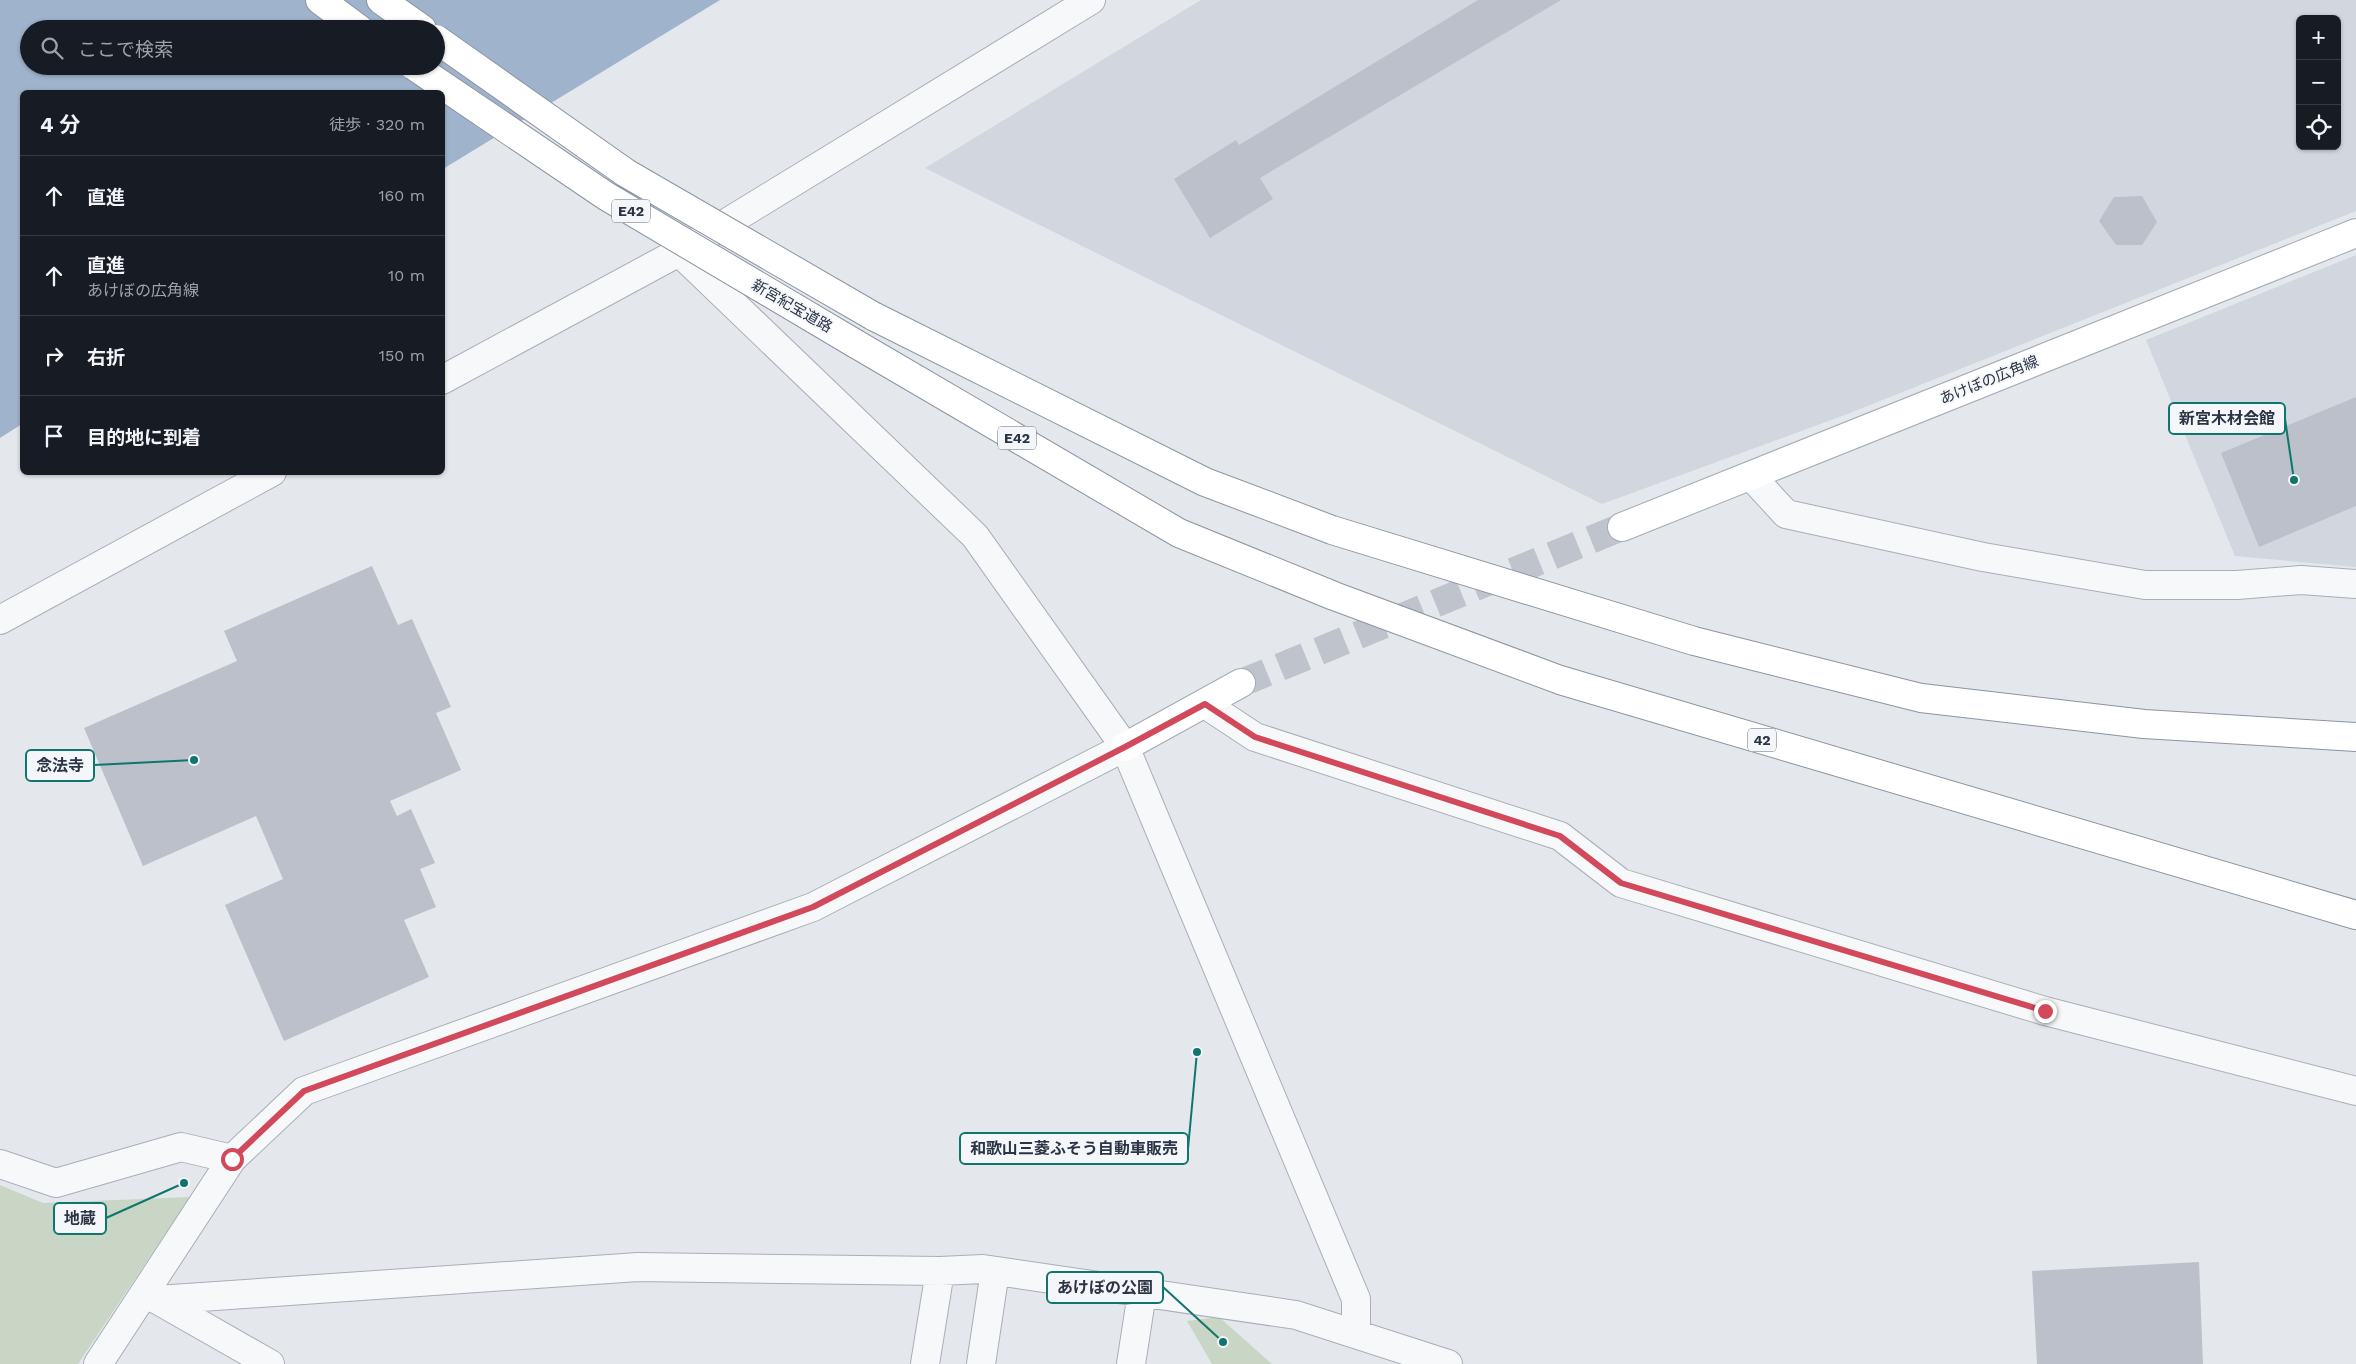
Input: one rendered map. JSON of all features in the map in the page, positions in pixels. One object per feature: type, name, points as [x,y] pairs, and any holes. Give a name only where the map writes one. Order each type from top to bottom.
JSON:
[{"type":"main road","points":[[320,0],[347,20]]},
{"type":"main road","points":[[381,0],[409,20]]},
{"type":"main road","name":"E42","points":[[445,45],[626,173],[873,316],[1205,482],[1332,530],[1694,641],[1921,698],[2144,724],[2356,738]]},
{"type":"main road","name":"新宮紀宝道路","points":[[427,75],[606,196],[1179,533]]},
{"type":"main road","name":"あけぼの広角線","points":[[1622,527],[2356,233]]},
{"type":"main road","name":"42","points":[[1179,533],[1334,596],[1560,680],[2356,915]]},
{"type":"main road","points":[[1125,747],[1241,683]]},
{"type":"street","points":[[445,378],[679,252],[1091,0]]},
{"type":"street","points":[[679,252],[975,536],[1125,747],[1356,1299],[1356,1334]]},
{"type":"street","points":[[0,620],[266,475]]},
{"type":"street","points":[[1751,476],[1786,514],[1992,559],[2145,585],[2237,586],[2301,580],[2356,584]]},
{"type":"street","points":[[1205,704],[1255,737],[1560,836],[1621,883],[2045,1011],[2356,1091]]},
{"type":"street","points":[[98,1364],[151,1295],[232,1159],[304,1091],[813,907],[1125,747]]},
{"type":"street","points":[[0,1164],[56,1183],[181,1147],[232,1159]]},
{"type":"street","points":[[151,1295],[638,1267],[940,1271],[983,1269],[1296,1315],[1448,1364]]},
{"type":"street","points":[[925,1364],[940,1271]]},
{"type":"street","points":[[981,1364],[995,1271]]},
{"type":"street","points":[[1131,1364],[1142,1293]]},
{"type":"street","points":[[151,1295],[270,1364]]},
{"type":"shaded area","points":[[1201,0],[2356,0],[2356,211],[1850,413],[1602,504],[925,168]]},
{"type":"shaded area","points":[[2356,255],[2356,567],[2235,556],[2146,340]]},
{"type":"green space","points":[[0,1185],[43,1203],[190,1197],[78,1364],[0,1364]]},
{"type":"green space","points":[[1219,1317],[1272,1364],[1212,1364],[1187,1321]]},
{"type":"water","points":[[0,0],[720,0],[445,168],[445,90],[20,90],[20,425],[0,438]]},
{"type":"building","points":[[1478,0],[1561,0],[1260,178],[1273,199],[1210,238],[1174,179],[1236,140],[1239,145]]},
{"type":"building","points":[[2142,196],[2157,222],[2142,245],[2116,245],[2099,221],[2114,197]]},
{"type":"building","points":[[2356,397],[2356,506],[2259,547],[2221,453]]},
{"type":"building","points":[[372,566],[398,625],[412,619],[451,707],[436,713],[461,770],[390,801],[397,816],[411,809],[435,863],[420,869],[436,907],[404,920],[429,977],[284,1041],[225,905],[283,879],[256,816],[143,866],[84,728],[237,661],[224,631]]},
{"type":"building","points":[[2199,1262],[2203,1364],[2037,1364],[2032,1271]]},
{"type":"tunnel","points":[[1241,683],[1622,527]]},
{"type":"place","name":"新宮木材会館","points":[[2294,480]]},
{"type":"place","name":"念法寺","points":[[194,760]]},
{"type":"place","name":"和歌山三菱ふそう自動車販売","points":[[1197,1052]]},
{"type":"place","name":"地蔵","points":[[184,1183]]},
{"type":"place","name":"あけぼの公園","points":[[1223,1342]]},
{"type":"route","points":[[232,1159],[304,1091],[813,907],[1205,704],[1255,737],[1560,836],[1621,883],[2045,1011]]}]
